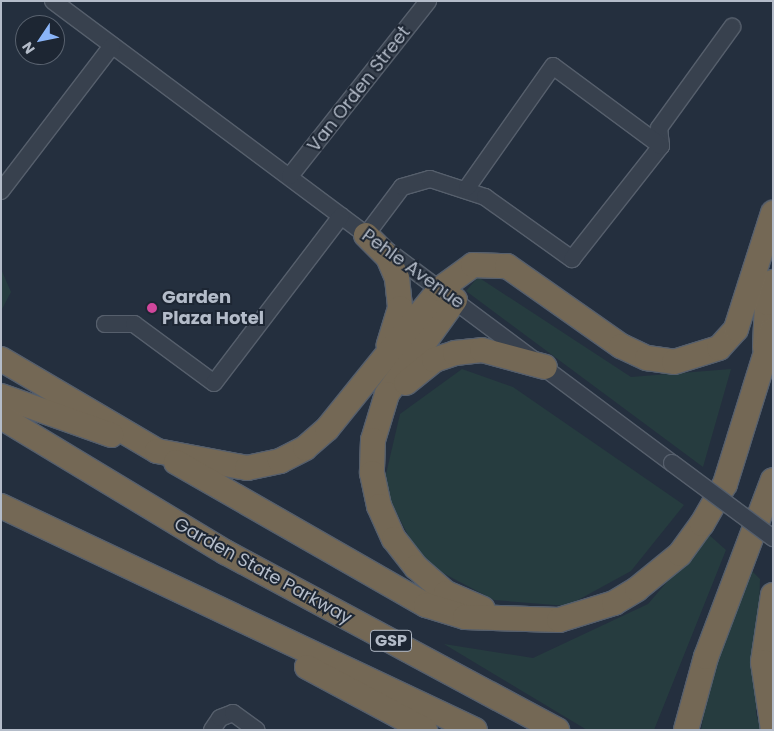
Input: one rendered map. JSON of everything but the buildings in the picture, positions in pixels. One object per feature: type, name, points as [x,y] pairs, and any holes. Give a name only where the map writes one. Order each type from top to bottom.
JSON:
[{"type":"highway","points":[[1,396],[157,451],[247,468],[280,460],[320,436],[473,265],[507,266],[622,346],[647,358],[674,362],[696,359],[719,348],[736,329],[773,213]]},
{"type":"highway","points":[[366,235],[388,257],[396,278],[400,308],[396,332],[372,378]]},
{"type":"highway","points":[[1,359],[426,605],[474,618],[559,620],[614,603],[680,554],[725,484],[769,340],[767,302],[773,282]]},
{"type":"highway","points":[[448,295],[387,394],[373,440],[379,506],[394,539],[416,567],[446,592],[480,608],[559,620]]},
{"type":"highway","points":[[373,440],[396,394],[434,360],[482,350],[545,367]]},
{"type":"highway","name":"Garden State Parkway","points":[[1,417],[225,552],[557,730]]},
{"type":"highway","points":[[686,730],[706,657],[773,480]]},
{"type":"highway","name":"GSP","points":[[1,506],[177,593],[475,730]]},
{"type":"highway","points":[[177,593],[425,730]]},
{"type":"highway","points":[[773,595],[763,662],[773,730]]},
{"type":"street","name":"Pehle Avenue","points":[[53,1],[773,538]]},
{"type":"street","name":"Van Orden Street","points":[[290,176],[428,1]]},
{"type":"street","points":[[366,235],[402,187],[430,179],[450,189],[467,188],[572,259],[661,146],[659,128],[732,27]]},
{"type":"street","points":[[1,191],[112,46]]},
{"type":"street","points":[[467,188],[553,66],[661,146]]},
{"type":"street","points":[[105,324],[134,324],[214,383],[340,216]]},
{"type":"street","points":[[212,730],[220,718],[233,713],[256,730]]},
{"type":"green space","points":[[1,269],[11,292],[1,311]]},
{"type":"green space","points":[[478,277],[631,377],[731,369],[703,467],[466,291]]},
{"type":"green space","points":[[462,369],[513,387],[684,505],[631,571],[567,606],[494,600],[422,562],[383,487],[400,414]]},
{"type":"green space","points":[[708,534],[726,550],[654,730],[587,730],[444,644],[533,658],[648,604]]},
{"type":"green space","points":[[748,567],[760,579],[756,714],[761,730],[701,730],[717,640]]},
{"type":"place","name":"Garden Plaza Hotel","points":[[152,308]]}]
